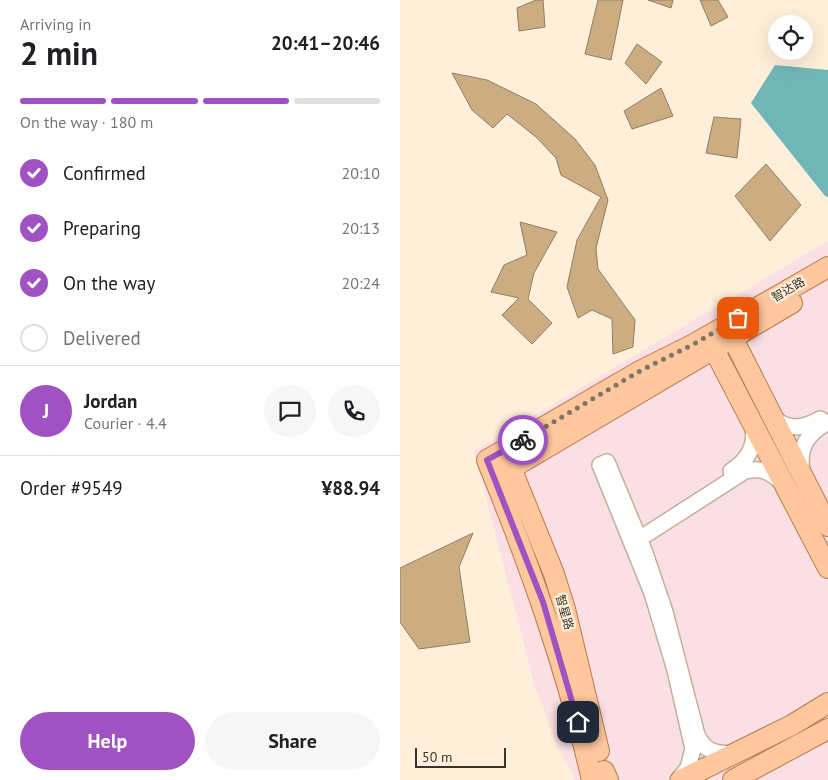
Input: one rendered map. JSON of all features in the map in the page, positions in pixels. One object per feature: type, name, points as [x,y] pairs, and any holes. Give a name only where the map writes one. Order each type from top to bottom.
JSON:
[{"type":"main road","name":"智达路","points":[[499,465],[551,447],[667,378],[711,343],[828,266]]},
{"type":"main road","name":"智达路","points":[[729,332],[758,323],[828,282]]},
{"type":"main road","points":[[748,371],[745,357],[746,344],[750,333],[758,323]]},
{"type":"main road","points":[[729,332],[828,526]]},
{"type":"main road","name":"智达路","points":[[499,465],[640,371],[711,343]]},
{"type":"main road","points":[[711,343],[828,568]]},
{"type":"main road","points":[[667,378],[695,370],[715,374],[732,384]]},
{"type":"main road","points":[[528,510],[524,495],[526,483],[536,462],[551,447]]},
{"type":"main road","name":"智星路","points":[[499,465],[528,510],[554,574],[565,609],[602,778]]},
{"type":"main road","name":"智星路","points":[[499,465],[543,602],[583,740],[602,778]]},
{"type":"main road","points":[[679,780],[736,753],[825,704]]},
{"type":"main road","points":[[733,780],[828,729]]},
{"type":"street","points":[[772,416],[785,426],[794,428],[811,424],[828,414]]},
{"type":"street","points":[[803,477],[802,454],[808,437],[828,422]]},
{"type":"street","points":[[637,540],[655,525],[742,464],[754,445],[753,425]]},
{"type":"street","points":[[679,780],[688,768],[692,749],[665,633],[637,540],[628,511],[607,462],[600,465],[637,540],[666,612],[697,735],[704,747],[711,751],[726,754],[736,753]]},
{"type":"street","points":[[637,540],[647,542],[655,525],[745,471],[759,468],[767,471],[786,487]]},
{"type":"street","points":[[628,511],[644,521],[655,525]]},
{"type":"shaded area","points":[[828,241],[828,780],[574,780],[572,772],[559,750],[535,687],[474,451]]},
{"type":"water","points":[[775,65],[828,70],[828,197],[825,196],[751,103]]},
{"type":"building","points":[[536,0],[543,0],[545,27],[519,31],[517,8]]},
{"type":"building","points":[[598,0],[623,0],[611,60],[585,54]]},
{"type":"building","points":[[648,0],[673,0],[671,8]]},
{"type":"building","points":[[700,0],[718,0],[728,17],[711,26]]},
{"type":"building","points":[[637,44],[662,62],[646,84],[625,63]]},
{"type":"building","points":[[452,73],[487,80],[536,104],[575,139],[595,165],[608,200],[596,248],[598,269],[635,320],[633,347],[613,354],[612,319],[592,310],[578,318],[567,287],[577,240],[601,197],[561,175],[556,158],[536,137],[507,114],[493,128],[472,110]]},
{"type":"building","points":[[661,88],[673,116],[632,129],[624,111]]},
{"type":"building","points":[[714,117],[741,119],[737,158],[706,153]]},
{"type":"building","points":[[766,164],[801,205],[770,241],[735,196]]},
{"type":"building","points":[[520,222],[557,232],[534,273],[528,299],[552,323],[532,344],[502,315],[519,298],[491,292],[504,265],[527,255]]},
{"type":"building","points":[[473,533],[459,567],[470,642],[419,649],[400,622],[400,568]]},
{"type":"way so far","points":[[523,440],[640,371],[694,344],[738,318]]},
{"type":"route","points":[[523,440],[487,460],[543,602],[578,722]]}]
